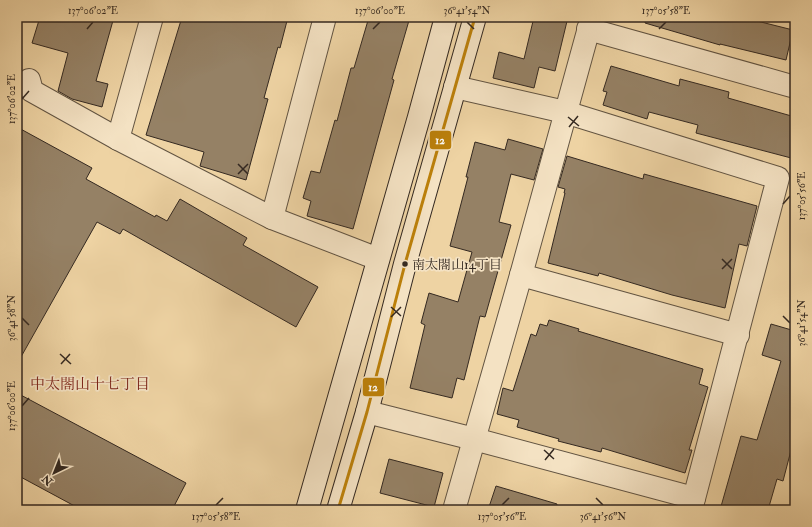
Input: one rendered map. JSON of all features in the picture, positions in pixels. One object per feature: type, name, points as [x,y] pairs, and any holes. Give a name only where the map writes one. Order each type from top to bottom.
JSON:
[{"type":"street","points":[[118,139],[152,17]]},
{"type":"street","points":[[272,218],[325,17]]},
{"type":"street","points":[[307,510],[420,117],[446,17]]},
{"type":"street","points":[[338,510],[367,412],[405,264],[474,17]]},
{"type":"street","points":[[454,510],[521,276],[590,23],[795,87]]},
{"type":"street","points":[[29,80],[32,91],[118,139],[272,218],[378,259]]},
{"type":"street","points":[[367,412],[474,439],[693,504],[778,178],[565,112],[455,86]]},
{"type":"street","points":[[521,276],[738,335]]},
{"type":"building","points":[[40,17],[114,17],[96,81],[108,84],[102,107],[72,99],[58,91],[68,53],[32,43]]},
{"type":"building","points":[[182,17],[288,17],[264,98],[268,99],[246,180],[200,166],[204,152],[146,135]]},
{"type":"building","points":[[369,17],[410,17],[392,79],[394,80],[353,229],[307,216],[311,201],[303,198],[311,171],[320,173],[335,120],[337,121],[351,68],[354,68]]},
{"type":"building","points":[[534,17],[568,17],[555,71],[539,67],[534,88],[493,78],[499,52],[524,59]]},
{"type":"building","points":[[646,17],[741,17],[793,30],[786,60],[720,45],[645,23]]},
{"type":"building","points":[[611,66],[679,86],[680,79],[729,92],[728,98],[795,117],[795,159],[696,133],[698,125],[649,112],[647,119],[603,105],[607,92],[603,91]]},
{"type":"building","points":[[17,127],[92,168],[86,179],[155,217],[156,215],[167,221],[180,199],[247,238],[243,245],[318,287],[296,327],[123,229],[120,234],[97,222],[17,364]]},
{"type":"building","points":[[508,139],[543,149],[534,180],[511,174],[499,222],[511,225],[485,317],[480,316],[464,380],[457,378],[452,398],[410,388],[425,325],[421,323],[429,293],[458,302],[472,252],[450,246],[468,177],[466,177],[475,142],[505,150]]},
{"type":"building","points":[[567,156],[643,179],[644,174],[757,206],[747,246],[739,244],[725,308],[672,295],[599,273],[598,276],[548,263],[565,193],[565,189],[558,187]]},
{"type":"building","points":[[549,320],[579,329],[578,331],[703,369],[699,384],[708,387],[689,450],[692,450],[685,473],[602,448],[601,452],[558,441],[559,439],[517,427],[519,420],[497,414],[503,388],[513,391],[531,334],[536,336],[540,324],[547,326]]},
{"type":"building","points":[[771,324],[795,331],[795,435],[783,481],[777,479],[768,510],[720,510],[741,436],[757,440],[781,361],[762,355]]},
{"type":"building","points":[[17,393],[186,483],[172,510],[82,510],[17,475]]},
{"type":"building","points":[[389,459],[443,473],[434,507],[380,493]]},
{"type":"building","points":[[496,486],[557,504],[556,510],[488,510]]},
{"type":"transit line","name":"12","points":[[338,510],[367,412],[405,264],[475,17]]},
{"type":"place","name":"南太閤山14丁目","points":[[405,264]]},
{"type":"district","name":"中太閤山十七丁目","points":[[90,384]]}]
